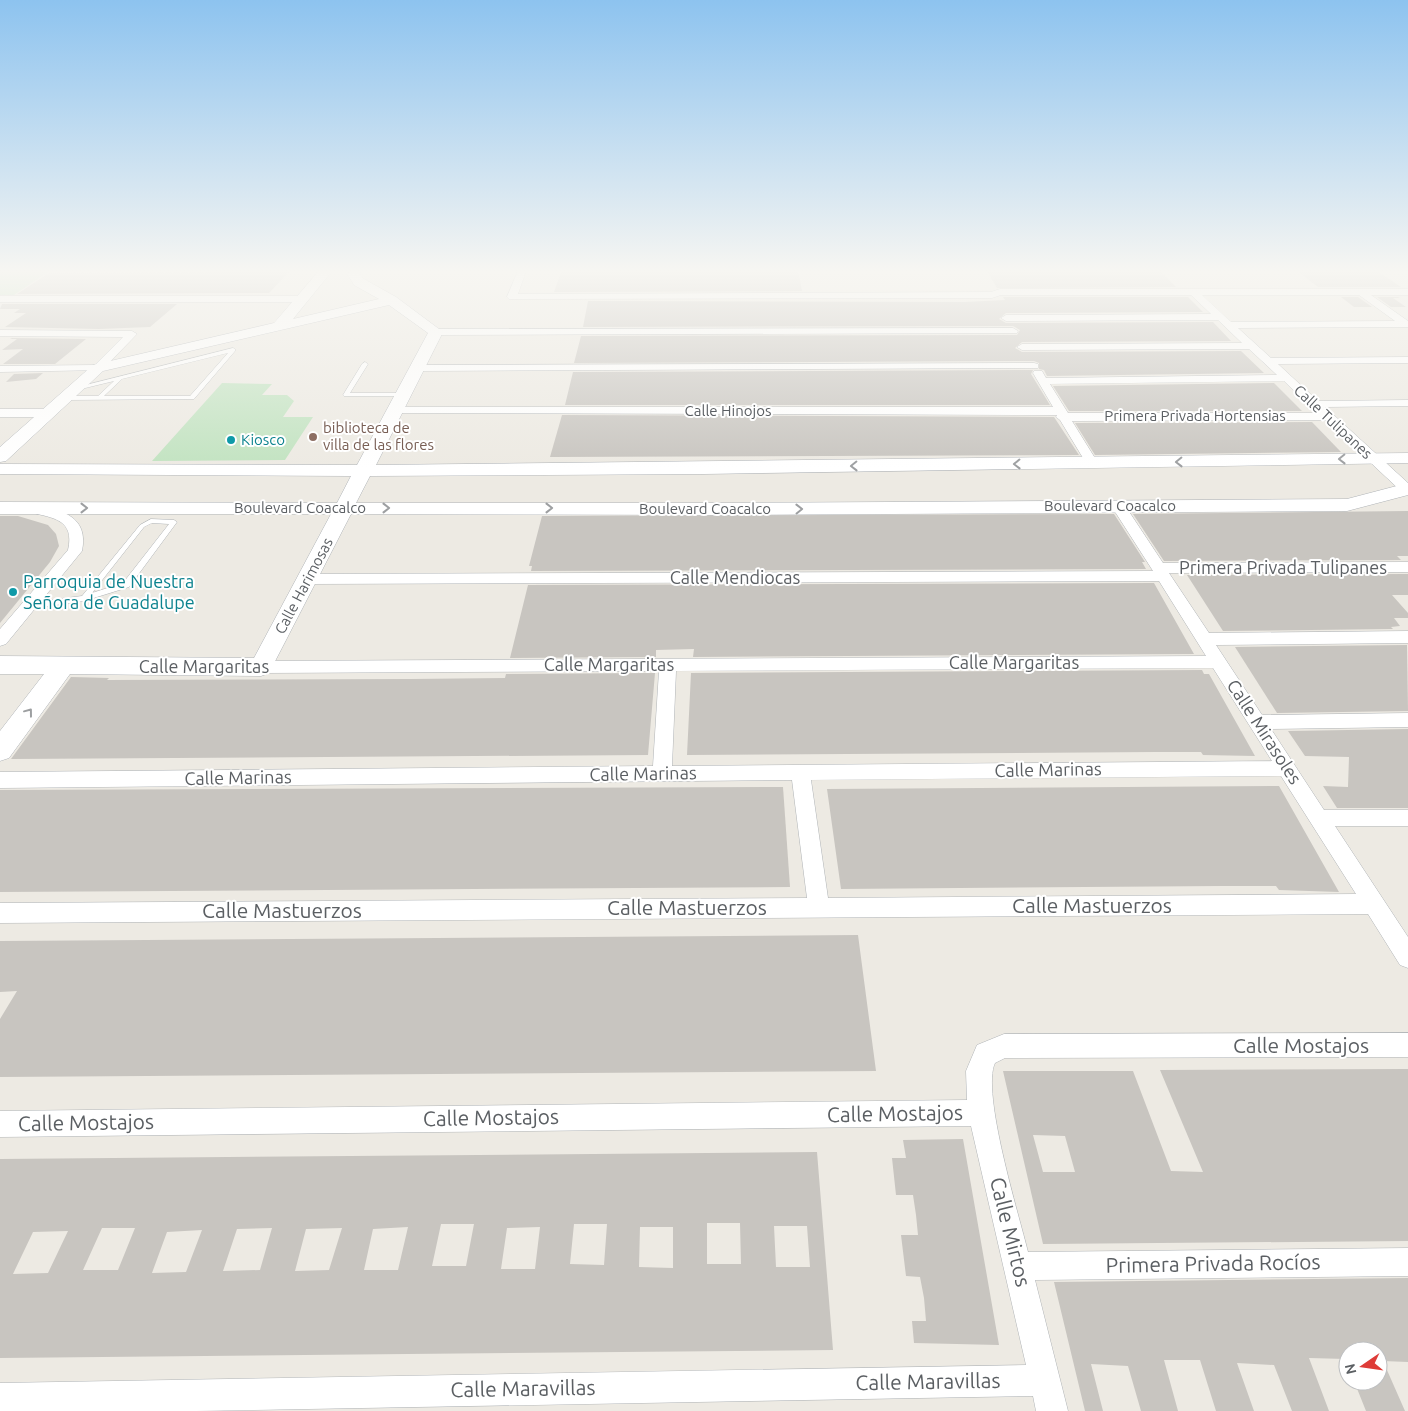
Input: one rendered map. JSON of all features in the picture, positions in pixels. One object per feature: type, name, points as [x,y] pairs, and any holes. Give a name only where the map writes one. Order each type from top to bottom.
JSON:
[{"type":"main road","points":[[0,457],[98,368],[237,337]]},
{"type":"main road","name":"Calle Harimosas","points":[[260,667],[434,337]]},
{"type":"main road","points":[[0,470],[364,470],[1408,458]]},
{"type":"main road","name":"Boulevard Coacalco","points":[[0,508],[731,510],[1347,505],[1376,500],[1408,490]]},
{"type":"main road","name":"Calle Margaritas","points":[[0,665],[260,667]]},
{"type":"main road","points":[[0,751],[63,666]]},
{"type":"street","points":[[0,369],[98,368],[130,337]]},
{"type":"street","points":[[1017,337],[1092,463]]},
{"type":"street","name":"Calle Tulipanes","points":[[1241,337],[1408,490]]},
{"type":"street","points":[[1022,347],[1252,346]]},
{"type":"street","points":[[1268,361],[1408,360]]},
{"type":"street","points":[[419,368],[1034,366]]},
{"type":"street","points":[[1043,380],[1286,378]]},
{"type":"street","name":"Calle Hinojos","points":[[400,403],[1061,414]]},
{"type":"street","points":[[1316,404],[1408,403]]},
{"type":"street","points":[[0,413],[49,413]]},
{"type":"street","name":"Primera Privada Hortensias","points":[[1061,414],[1328,416]]},
{"type":"street","name":"Calle Mirasoles","points":[[1119,506],[1408,957]]},
{"type":"street","points":[[0,640],[75,551],[77,534],[69,522],[53,513],[31,508]]},
{"type":"street","name":"Primera Privada Tulipanes","points":[[1161,572],[1408,568]]},
{"type":"street","name":"Calle Mendiocas","points":[[307,579],[1161,572]]},
{"type":"street","points":[[1204,639],[1408,637]]},
{"type":"street","name":"Calle Margaritas","points":[[260,667],[1218,662]]},
{"type":"street","points":[[662,774],[668,665]]},
{"type":"street","points":[[1258,722],[1408,720]]},
{"type":"street","name":"Calle Marinas","points":[[0,780],[1287,768]]},
{"type":"street","points":[[801,773],[819,908]]},
{"type":"street","points":[[1319,818],[1408,818]]},
{"type":"street","name":"Calle Mastuerzos","points":[[0,913],[1374,904]]},
{"type":"street","name":"Calle Mostajos","points":[[986,1054],[1004,1046],[1408,1045]]},
{"type":"street","name":"Calle Mirtos","points":[[986,1054],[978,1070],[981,1113],[1052,1411]]},
{"type":"street","name":"Calle Mostajos","points":[[0,1124],[981,1113]]},
{"type":"street","name":"Primera Privada Rocíos","points":[[1018,1266],[1408,1262]]},
{"type":"street","name":"Calle Maravillas","points":[[0,1399],[1045,1380]]},
{"type":"lane","points":[[233,350],[192,398],[98,398],[71,393],[120,378],[233,350]]},
{"type":"lane","points":[[365,364],[346,395],[400,403]]},
{"type":"lane","points":[[98,398],[120,378]]},
{"type":"lane","points":[[28,606],[84,598],[126,585],[174,522],[151,521],[142,526],[84,598]]},
{"type":"green space","points":[[222,383],[272,384],[262,395],[287,395],[294,401],[283,417],[313,417],[285,460],[152,461]]},
{"type":"building","points":[[581,337],[1227,337],[1231,341],[1022,342],[1015,348],[1022,352],[1241,351],[1264,373],[1047,376],[1044,370],[1039,369],[1039,363],[1034,361],[574,363]]},
{"type":"building","points":[[12,338],[86,339],[55,364],[3,364],[23,349],[2,350],[17,339],[10,339]]},
{"type":"building","points":[[1033,370],[1031,374],[1050,405],[565,405],[573,372]]},
{"type":"building","points":[[43,373],[36,379],[6,382],[14,374]]},
{"type":"building","points":[[1274,383],[1302,411],[1069,411],[1053,386]]},
{"type":"building","points":[[562,415],[1054,417],[1079,455],[550,457]]},
{"type":"building","points":[[1312,422],[1341,452],[1095,455],[1075,423]]},
{"type":"building","points":[[1408,511],[1408,556],[1397,556],[1401,560],[1164,561],[1133,514]]},
{"type":"building","points":[[1114,514],[1145,562],[1142,562],[1146,569],[531,571],[532,566],[529,566],[542,516]]},
{"type":"building","name":"Parroquia de Nuestra Señora de Guadalupe","points":[[0,516],[18,516],[48,525],[56,534],[59,546],[50,562],[0,623]]},
{"type":"building","points":[[1408,574],[1408,595],[1392,595],[1408,613],[1408,618],[1394,618],[1400,626],[1391,627],[1393,629],[1223,631],[1187,575]]},
{"type":"building","points":[[1154,583],[1194,654],[693,657],[694,649],[656,650],[656,657],[510,658],[528,585]]},
{"type":"building","points":[[1407,645],[1408,711],[1277,713],[1235,647]]},
{"type":"building","points":[[1202,670],[1204,674],[1209,674],[1255,756],[1203,755],[1201,752],[687,755],[691,673]]},
{"type":"building","points":[[655,673],[648,755],[11,759],[71,677],[109,678],[107,680],[411,679],[505,678],[506,674]]},
{"type":"building","points":[[1408,729],[1408,808],[1337,808],[1323,786],[1348,787],[1349,757],[1305,756],[1288,731]]},
{"type":"building","points":[[1279,786],[1339,892],[1279,890],[1276,886],[841,889],[827,789]]},
{"type":"building","points":[[783,787],[790,887],[0,892],[0,790]]},
{"type":"building","points":[[858,935],[876,1071],[0,1077],[0,1019],[17,991],[0,992],[0,941]]},
{"type":"building","points":[[1408,1069],[1408,1241],[1043,1244],[1003,1071],[1133,1071],[1171,1171],[1203,1172],[1160,1070]],"holes":[[[1033,1135],[1065,1136],[1075,1172],[1043,1172]]]},
{"type":"building","points":[[963,1139],[999,1345],[914,1343],[912,1321],[926,1321],[924,1298],[920,1277],[906,1276],[901,1235],[918,1235],[916,1215],[913,1195],[896,1195],[892,1158],[906,1158],[903,1140]]},
{"type":"building","points":[[817,1152],[833,1350],[0,1358],[0,1159]],"holes":[[[707,1223],[740,1223],[741,1264],[707,1264]],[[441,1224],[474,1224],[466,1266],[432,1266]],[[574,1224],[607,1224],[604,1265],[570,1264]],[[774,1226],[807,1226],[810,1267],[776,1267]],[[408,1227],[398,1270],[364,1270],[373,1229]],[[540,1227],[535,1269],[501,1269],[507,1228]],[[640,1227],[673,1227],[673,1268],[639,1267]],[[102,1228],[135,1228],[118,1270],[83,1270]],[[272,1228],[260,1270],[223,1271],[237,1229]],[[342,1228],[329,1270],[295,1271],[306,1229]],[[202,1230],[186,1272],[152,1273],[167,1232]],[[68,1231],[48,1273],[13,1274],[33,1232]]]},
{"type":"building","points":[[1408,1278],[1408,1362],[1388,1361],[1388,1341],[1338,1341],[1338,1359],[1309,1358],[1329,1411],[1292,1411],[1274,1365],[1237,1363],[1254,1411],[1216,1411],[1200,1360],[1164,1360],[1178,1411],[1141,1411],[1128,1366],[1091,1364],[1103,1411],[1085,1411],[1054,1282]]},
{"type":"building","points":[[1388,1372],[1405,1411],[1366,1411],[1358,1391],[1388,1391]]},
{"type":"place","name":"biblioteca de villa de las flores","points":[[313,437]]},
{"type":"place","name":"Kiosco","points":[[231,440]]},
{"type":"place","name":"Parroquia de Nuestra Señora de Guadalupe","points":[[13,592]]}]
